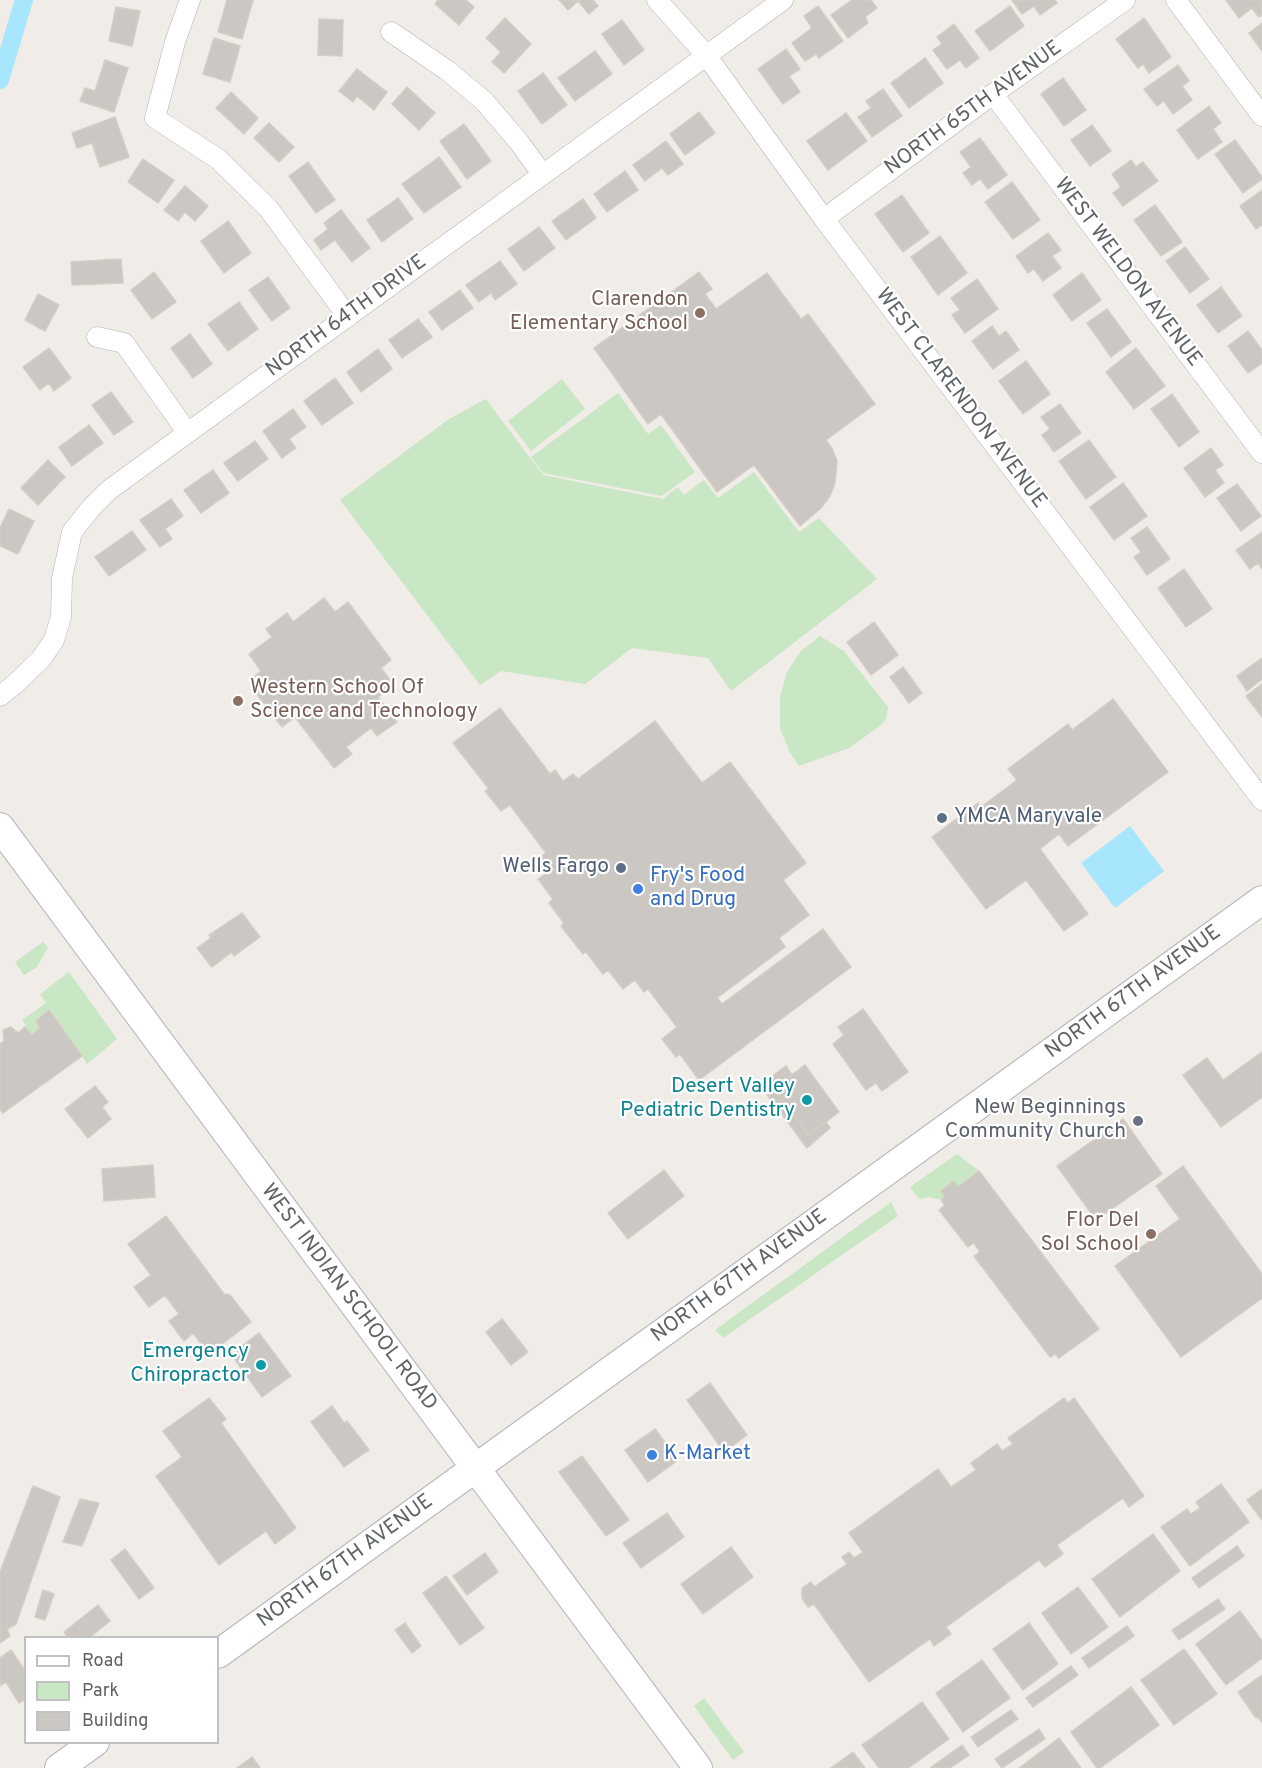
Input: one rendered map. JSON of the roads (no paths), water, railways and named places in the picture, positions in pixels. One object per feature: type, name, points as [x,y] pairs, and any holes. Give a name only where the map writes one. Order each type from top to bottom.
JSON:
[{"type":"main road","name":"WEST INDIAN SCHOOL ROAD","points":[[0,827],[698,1768]]},
{"type":"main road","name":"NORTH 67TH AVENUE","points":[[219,1653],[1262,900]]},
{"type":"main road","points":[[59,1768],[94,1744]]},
{"type":"street","points":[[190,0],[175,42],[155,118],[218,159],[268,208],[348,317]]},
{"type":"street","name":"WEST CLARENDON AVENUE","points":[[657,0],[706,55],[824,219],[1262,800]]},
{"type":"street","name":"NORTH 64TH DRIVE","points":[[0,696],[41,659],[54,640],[61,617],[62,578],[72,532],[91,508],[110,490],[783,0]]},
{"type":"street","name":"NORTH 65TH AVENUE","points":[[824,219],[1125,0]]},
{"type":"street","points":[[1176,0],[1262,116]]},
{"type":"street","points":[[392,32],[448,71],[484,101],[519,142],[542,174]]},
{"type":"street","name":"WEST WELDON AVENUE","points":[[993,94],[1262,453]]},
{"type":"street","points":[[97,337],[124,344],[188,432]]},
{"type":"water","points":[[1130,826],[1164,871],[1115,908],[1081,863]]},
{"type":"waterway","points":[[0,80],[24,0]]},
{"type":"place","name":"Clarendon Elementary School","points":[[700,313]]},
{"type":"place","name":"Western School Of Science and Technology","points":[[238,701]]},
{"type":"place","name":"YMCA Maryvale","points":[[942,818]]},
{"type":"place","name":"Wells Fargo","points":[[621,868]]},
{"type":"place","name":"Fry's Food and Drug","points":[[638,889]]},
{"type":"place","name":"Desert Valley Pediatric Dentistry","points":[[807,1100]]},
{"type":"place","name":"New Beginnings Community Church","points":[[1138,1121]]},
{"type":"place","name":"Flor Del Sol School","points":[[1151,1234]]},
{"type":"place","name":"Emergency Chiropractor","points":[[261,1365]]},
{"type":"place","name":"K-Market","points":[[652,1455]]}]
